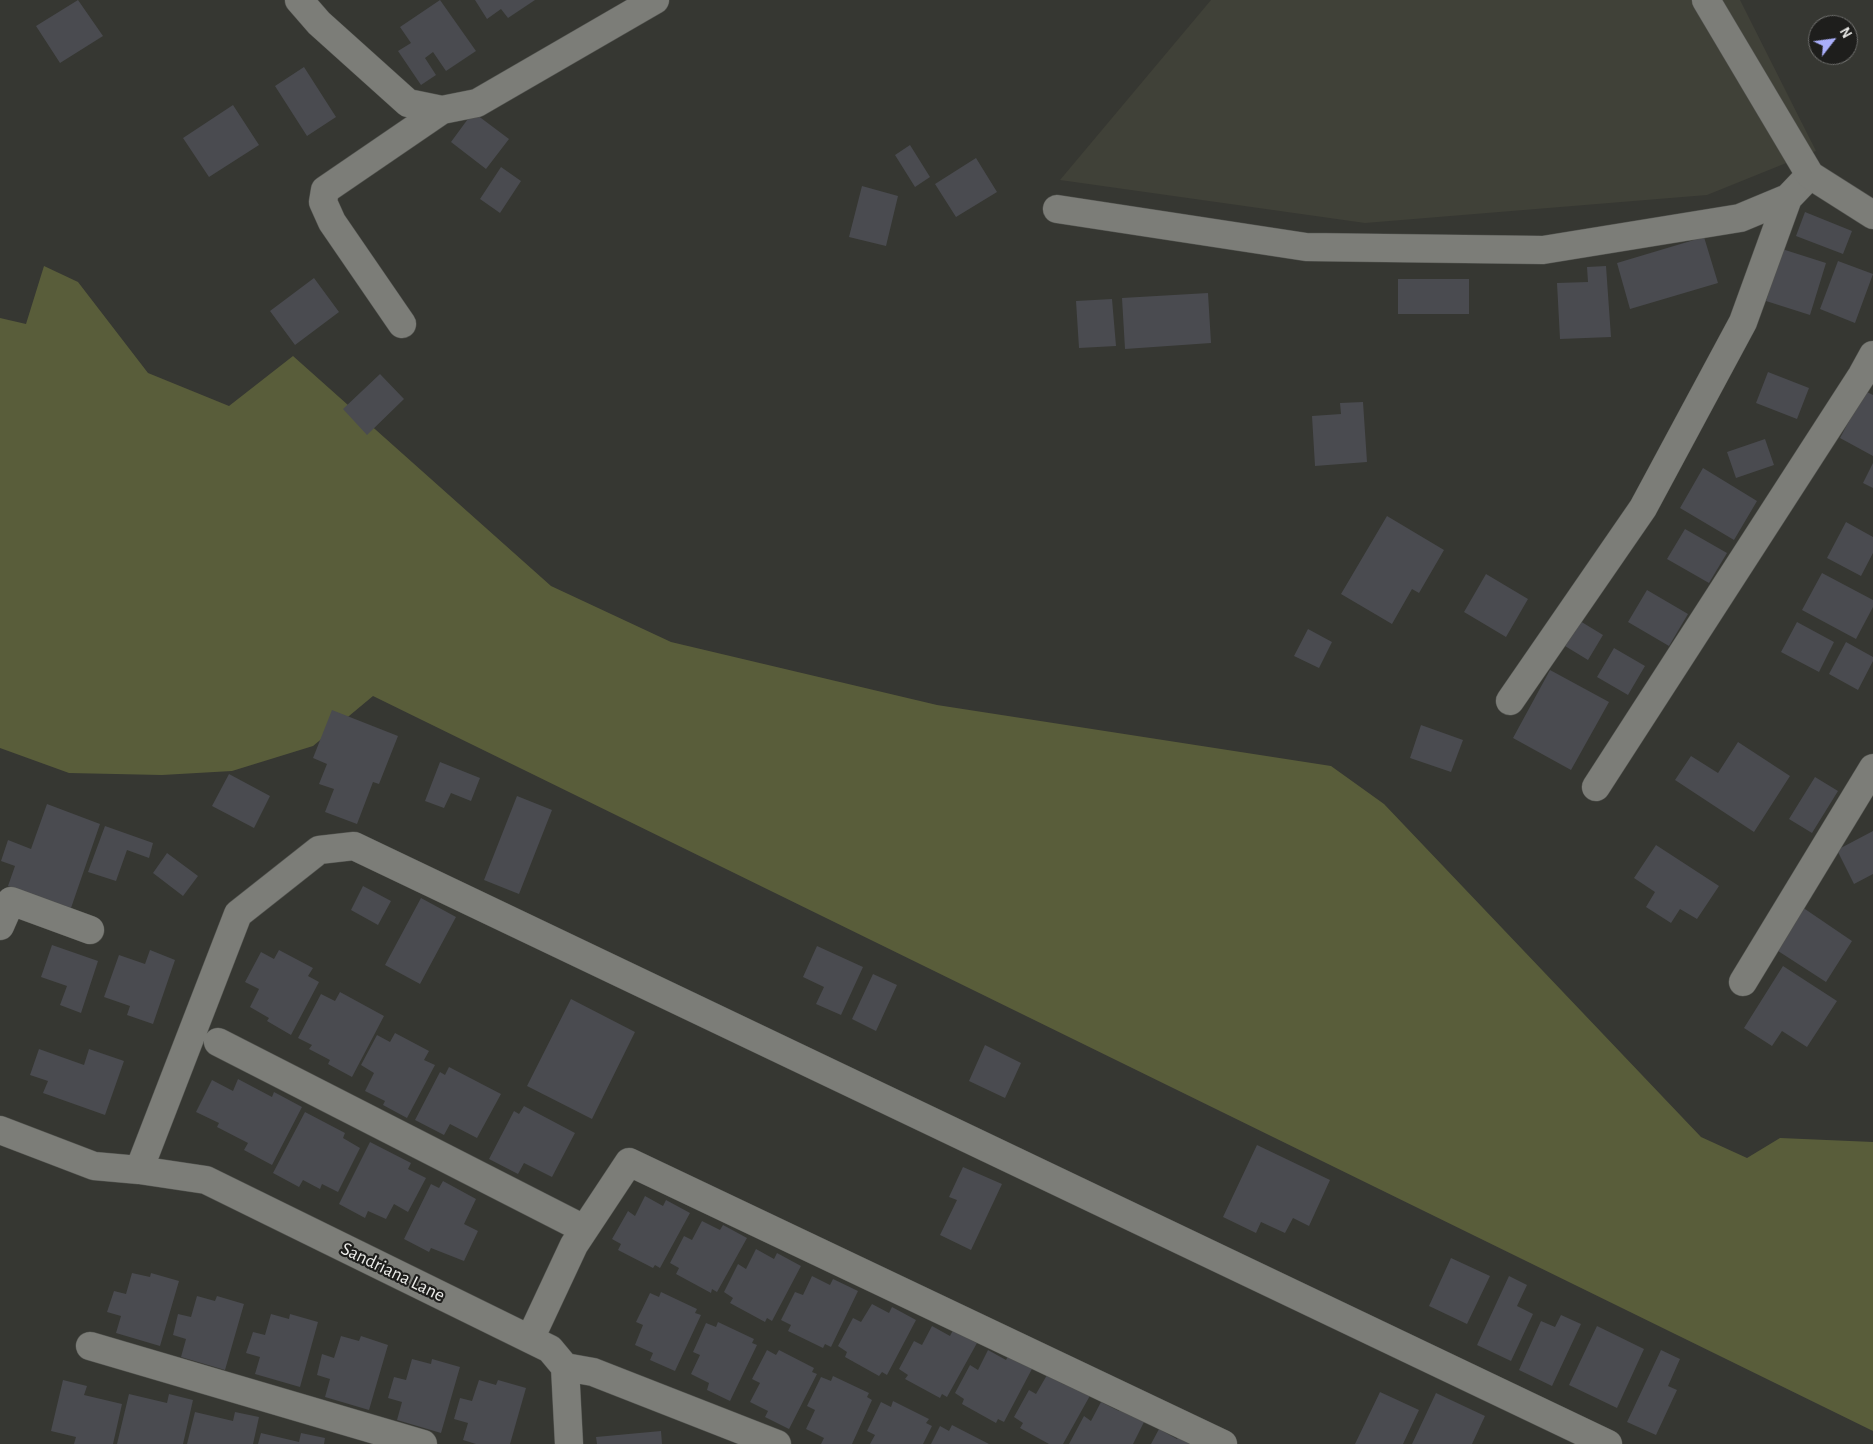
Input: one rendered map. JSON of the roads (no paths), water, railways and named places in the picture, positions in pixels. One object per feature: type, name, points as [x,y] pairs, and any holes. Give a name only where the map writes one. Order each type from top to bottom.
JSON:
[{"type":"street","points":[[299,0],[319,23],[408,103],[442,110],[477,103],[655,0]]},
{"type":"street","points":[[1706,0],[1810,175],[1873,214]]},
{"type":"street","points":[[402,324],[332,222],[323,202],[325,190],[442,110]]},
{"type":"street","points":[[1057,209],[1306,247],[1543,250],[1740,218],[1788,198],[1810,175]]},
{"type":"street","points":[[1510,700],[1643,508],[1744,322],[1788,198]]},
{"type":"street","points":[[1596,787],[1862,375],[1873,355]]},
{"type":"street","points":[[1743,982],[1873,768]]},
{"type":"street","points":[[139,1170],[238,914],[319,850],[354,846],[1608,1444]]},
{"type":"street","points":[[0,926],[11,901],[90,930]]},
{"type":"street","points":[[218,1042],[584,1229]]},
{"type":"street","name":"Sandriana Lane","points":[[0,1130],[94,1166],[139,1170],[206,1180],[550,1349],[565,1366]]},
{"type":"street","points":[[530,1339],[574,1245],[629,1162],[1223,1444]]},
{"type":"street","points":[[90,1346],[423,1444]]},
{"type":"street","points":[[569,1444],[565,1366],[593,1372],[771,1443]]}]
